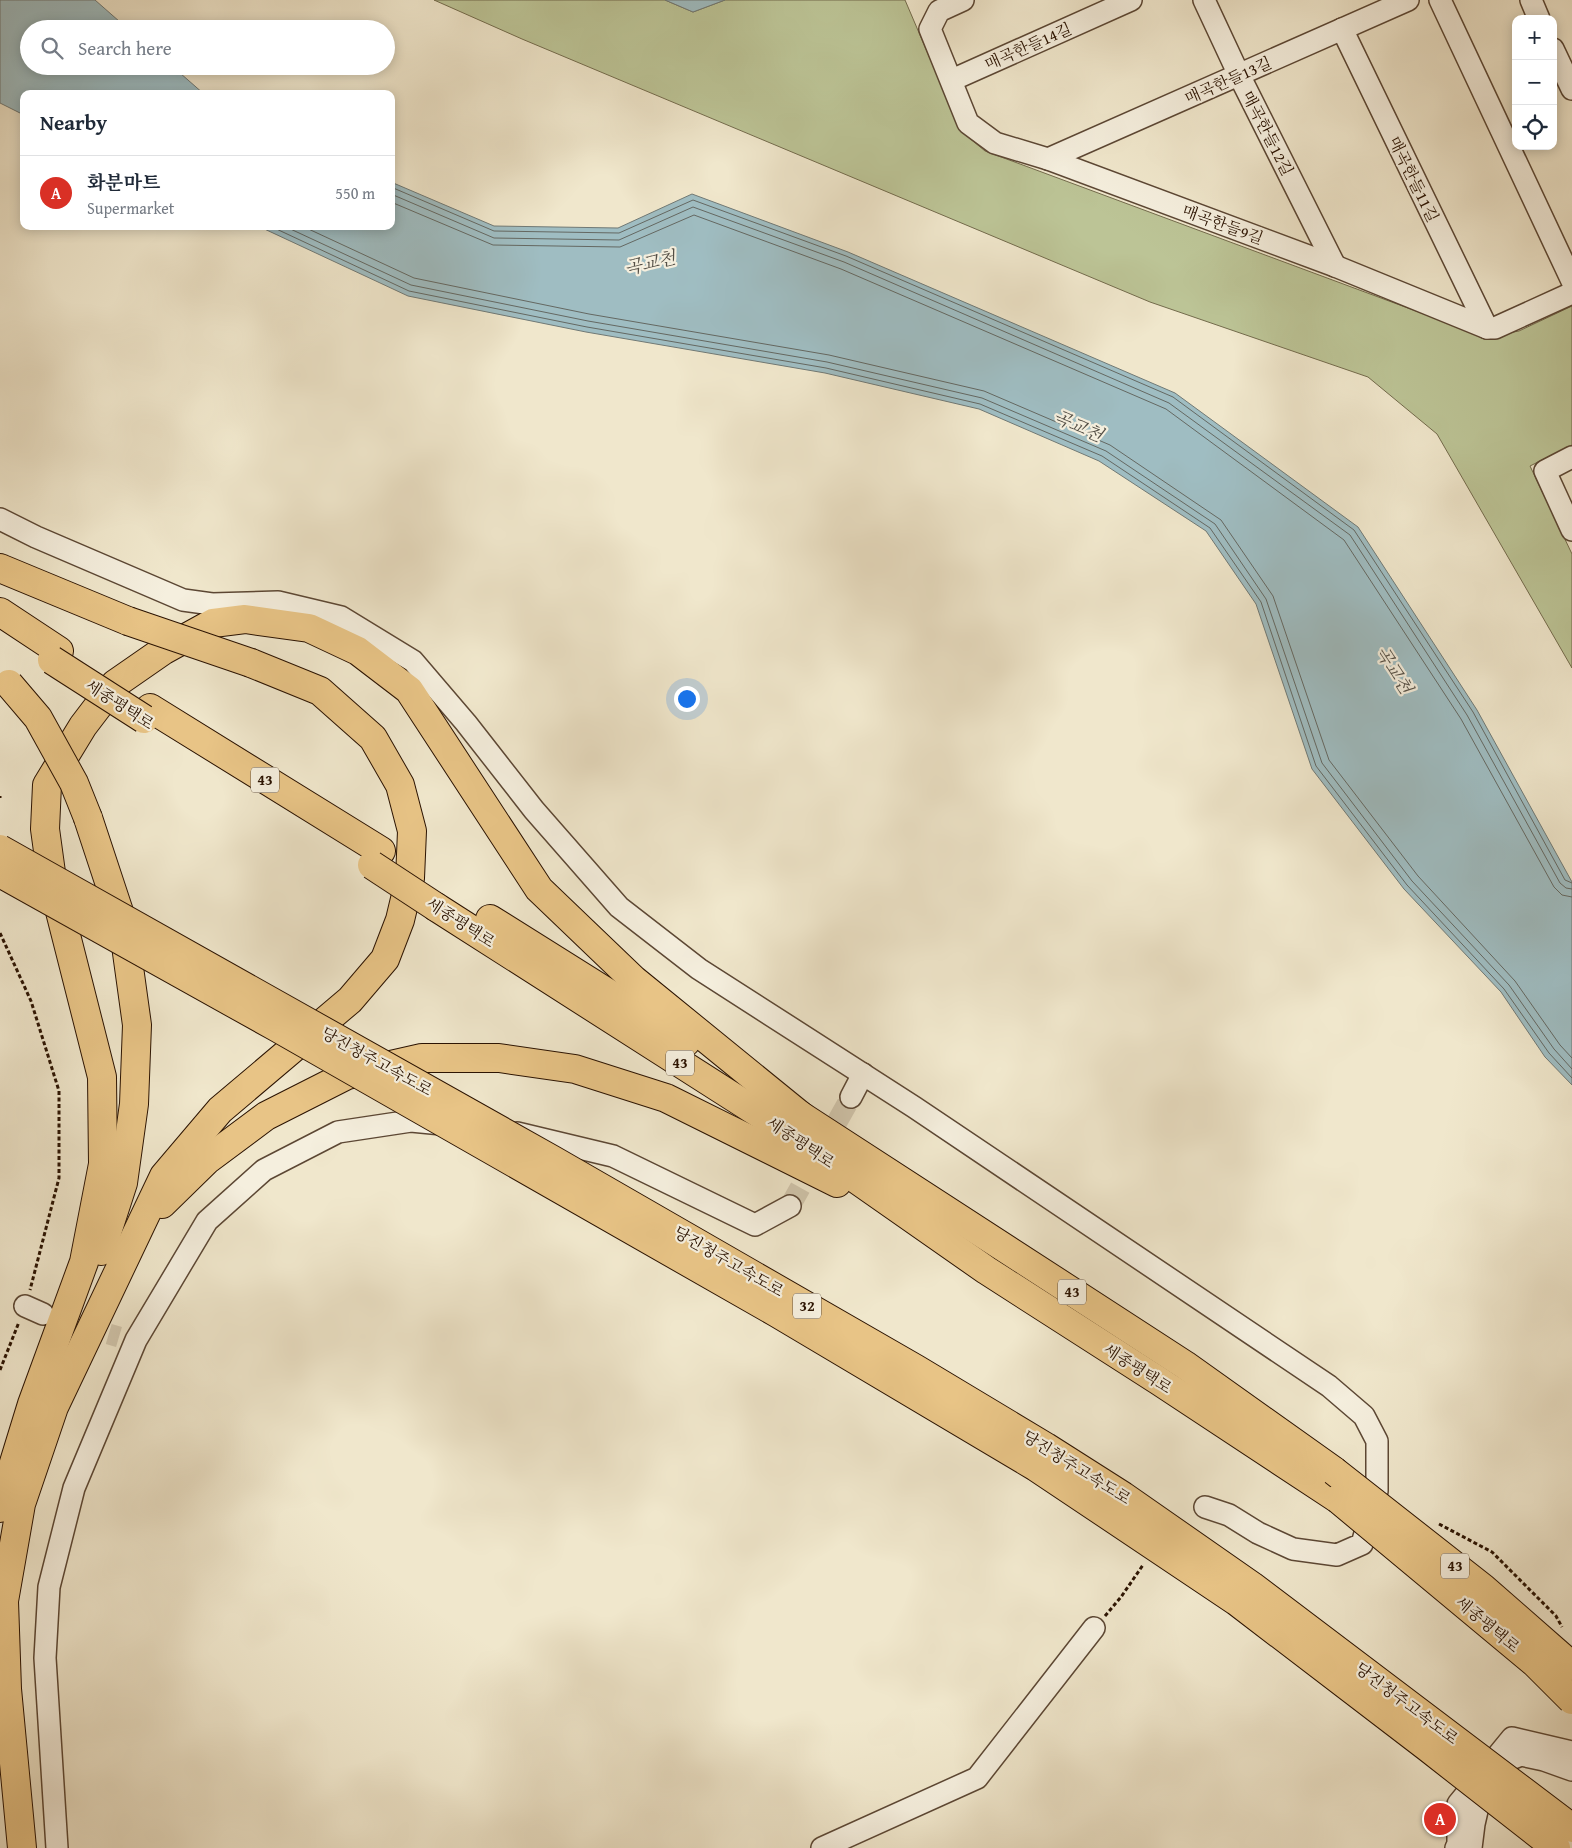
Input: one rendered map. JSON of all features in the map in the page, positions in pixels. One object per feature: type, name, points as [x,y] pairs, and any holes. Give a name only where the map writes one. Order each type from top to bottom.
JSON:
[{"type":"highway","points":[[0,568],[128,621],[251,663],[320,691],[373,738],[400,785],[412,831],[410,878],[400,920],[385,959],[350,1000],[220,1110],[164,1176],[54,1407],[21,1504],[4,1601],[7,1689],[22,1848]]},
{"type":"highway","name":"세종평택로","points":[[0,612],[56,656]]},
{"type":"highway","points":[[0,1508],[32,1404],[84,1262],[103,1164],[102,1077],[52,880],[45,829],[47,785],[83,726],[115,684],[164,650],[213,624],[245,619],[309,628],[358,651],[409,690],[539,889],[634,980],[806,1120]]},
{"type":"highway","name":"세종평택로","points":[[0,626],[56,656],[441,899],[796,1138],[994,1276],[1159,1381],[1338,1499],[1535,1663],[1572,1700]]},
{"type":"highway","points":[[4,679],[38,718],[74,783],[88,818],[123,924],[137,1025],[134,1104],[123,1183],[97,1264],[32,1404]]},
{"type":"highway","name":"당진청주고속도로","points":[[0,849],[553,1160],[916,1368],[1046,1447],[1123,1496],[1252,1586],[1572,1828]]},
{"type":"highway","name":"당진청주고속도로","points":[[0,873],[276,1027],[752,1299],[941,1409],[1036,1467],[1236,1601],[1556,1848]]},
{"type":"highway","name":"세종평택로","points":[[441,899],[630,1006],[1185,1365],[1334,1471],[1483,1588],[1572,1666]]},
{"type":"highway","points":[[110,1288],[164,1201],[207,1160],[266,1116],[347,1075],[422,1058],[499,1058],[575,1068],[666,1098],[920,1224]]},
{"type":"highway","points":[[0,1800],[6,1848]]},
{"type":"street","name":"매곡한들9길","points":[[963,0],[939,11],[930,29],[968,123],[995,143],[1048,159],[1335,266],[1487,328]]},
{"type":"street","name":"매곡한들14길","points":[[952,80],[1131,0]]},
{"type":"street","name":"매곡한들12길","points":[[1204,0],[1239,75],[1335,266]]},
{"type":"street","name":"매곡한들13길","points":[[1048,159],[1408,0]]},
{"type":"street","points":[[1440,0],[1572,281]]},
{"type":"street","points":[[1530,0],[1537,15]]},
{"type":"street","name":"매곡한들11길","points":[[1342,30],[1487,328]]},
{"type":"street","points":[[1557,57],[1572,89]]},
{"type":"street","points":[[1487,328],[1496,328],[1572,293]]},
{"type":"street","points":[[1572,457],[1544,471],[1572,530]]},
{"type":"street","points":[[0,519],[36,537],[182,600],[212,604],[278,602],[341,617],[413,661],[466,723],[534,810],[619,907],[699,969],[863,1074],[1329,1386],[1364,1416],[1377,1441],[1377,1491],[1362,1544],[1338,1554],[1293,1549],[1258,1533],[1229,1515],[1205,1507]]},
{"type":"street","points":[[851,1097],[863,1074]]},
{"type":"street","points":[[57,1848],[45,1658],[49,1587],[74,1488],[127,1339],[207,1221],[264,1170],[338,1132],[411,1121],[500,1129],[614,1156],[755,1225],[790,1206]]},
{"type":"street","points":[[822,1848],[977,1778],[1094,1628]]},
{"type":"street","points":[[1456,1848],[1458,1844],[1458,1804],[1512,1738],[1572,1752]]},
{"type":"street","points":[[1471,1848],[1474,1824],[1484,1780],[1498,1764],[1521,1754],[1572,1770]]},
{"type":"path","points":[[0,933],[31,1001],[59,1090],[59,1178],[29,1295],[34,1310],[0,1370]]},
{"type":"path","points":[[1434,1521],[1492,1552],[1556,1616],[1564,1632]]},
{"type":"green space","points":[[434,0],[665,0],[693,12],[725,0],[905,0],[961,131],[985,151],[1486,337],[1519,331],[1572,306],[1572,445],[1530,466],[1572,554],[1572,668],[1437,434],[1368,377],[1150,302],[522,39]]},
{"type":"water","points":[[0,0],[95,0],[118,20],[20,20],[20,75],[182,75],[199,90],[20,90],[20,113],[0,103]]},
{"type":"water","points":[[665,0],[725,0],[693,12]]},
{"type":"water","name":"곡교천","points":[[395,184],[494,226],[618,228],[692,194],[848,252],[1175,393],[1358,527],[1477,710],[1572,882],[1572,1085],[1545,1057],[1501,992],[1404,889],[1312,769],[1256,604],[1206,531],[1099,461],[979,409],[825,373],[586,332],[408,296],[267,230],[395,230]]},
{"type":"tunnel","points":[[790,1206],[851,1097]]},
{"type":"tunnel","points":[[78,1325],[119,1337]]},
{"type":"place","name":"화분마트","points":[[1440,1819]]}]
